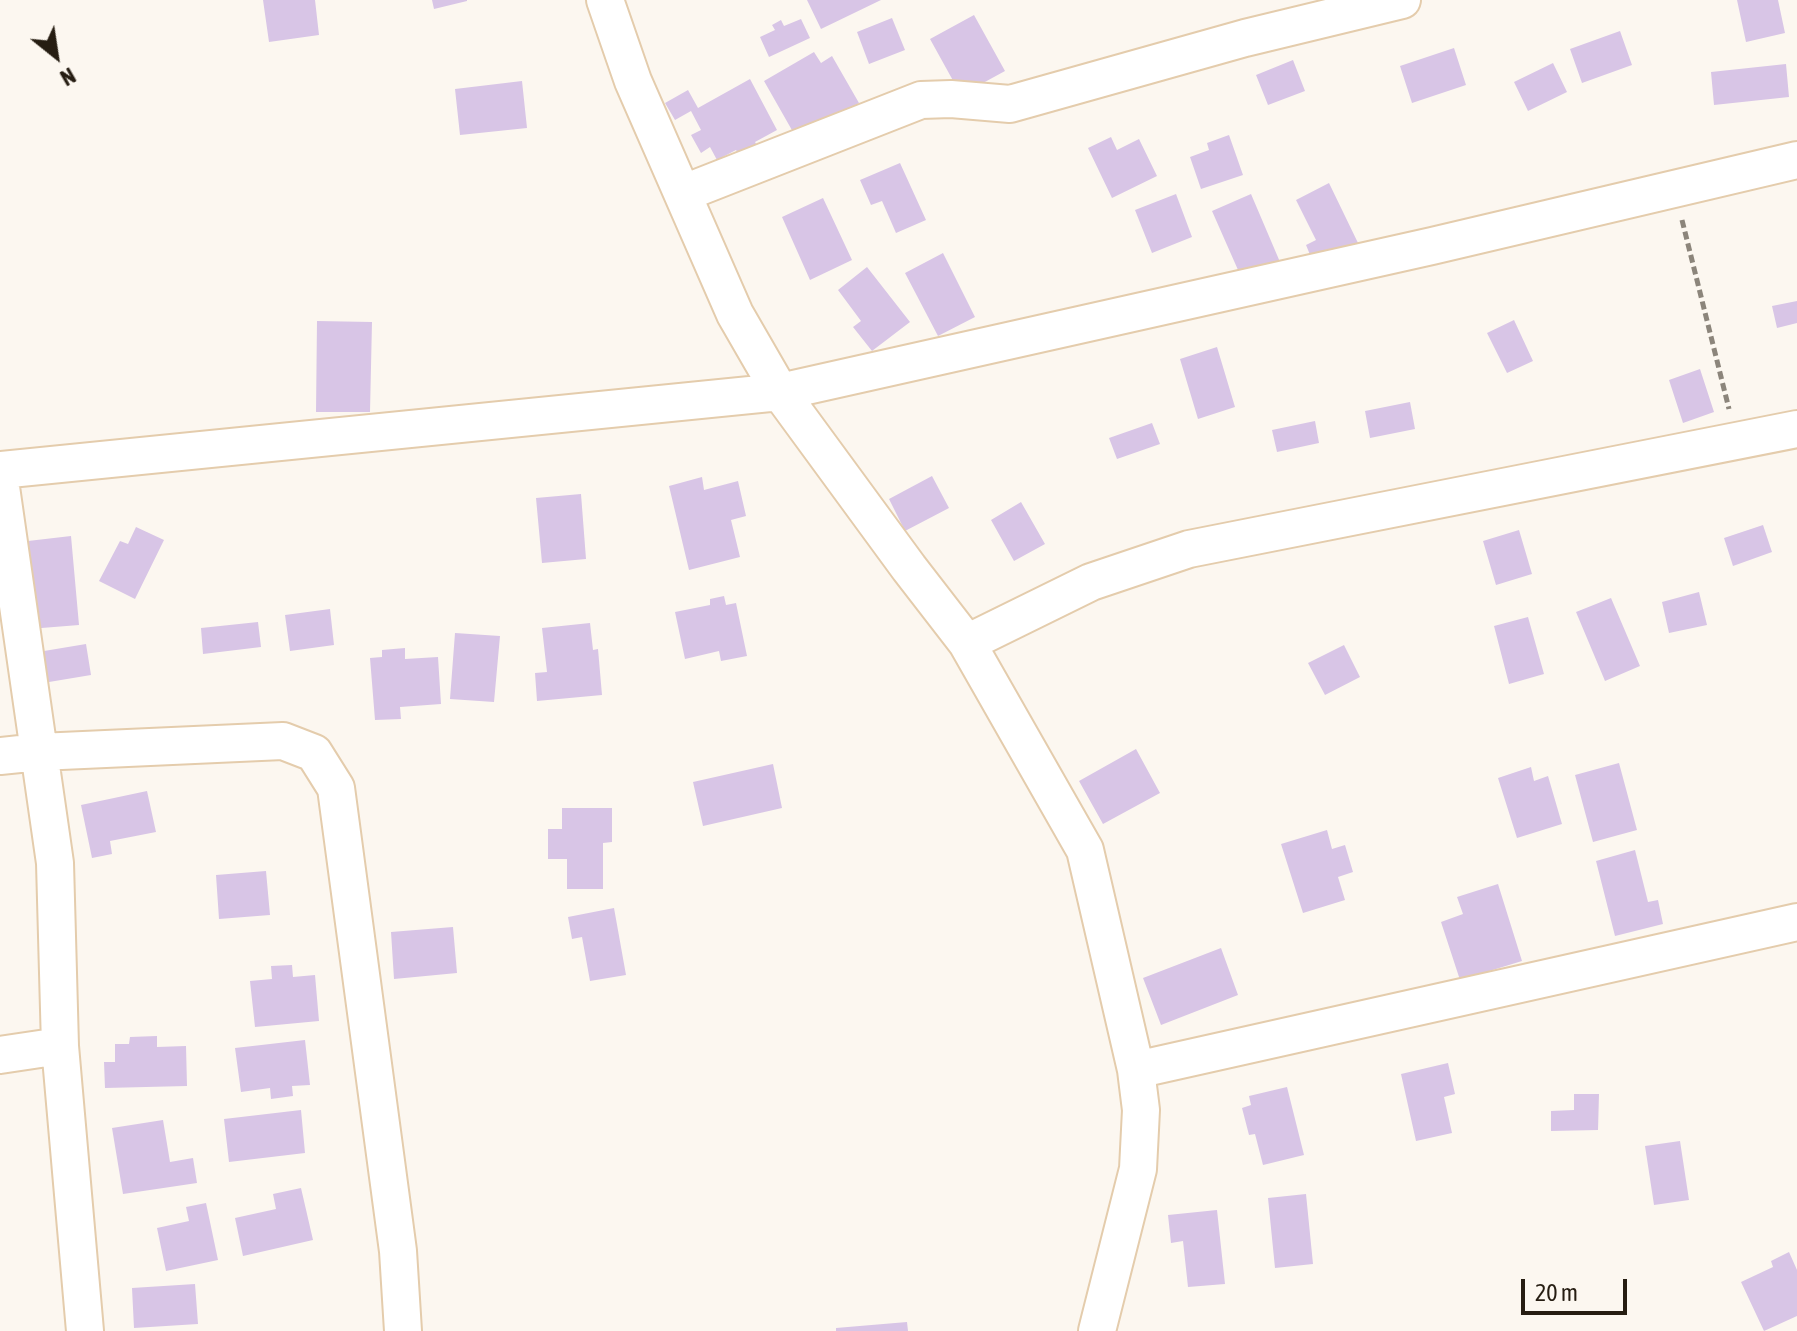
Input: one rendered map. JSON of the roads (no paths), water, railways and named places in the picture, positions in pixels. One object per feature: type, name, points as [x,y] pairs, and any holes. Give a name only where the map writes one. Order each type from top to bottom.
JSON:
[{"type":"street","points":[[605,0],[633,81],[735,314],[780,392],[967,643],[1085,850],[1136,1070],[1141,1110],[1138,1169],[1097,1331]]},
{"type":"street","points":[[684,193],[921,100],[1010,104],[1245,38],[1402,0]]},
{"type":"street","points":[[85,1331],[60,1046],[55,863],[0,481],[780,392],[1432,246],[1797,160]]},
{"type":"street","points":[[967,643],[1091,582],[1189,549],[1797,429]]},
{"type":"street","points":[[0,756],[283,741],[314,753],[336,788],[398,1251],[403,1331]]},
{"type":"street","points":[[1136,1070],[1797,922]]},
{"type":"street","points":[[0,1055],[60,1046]]}]
